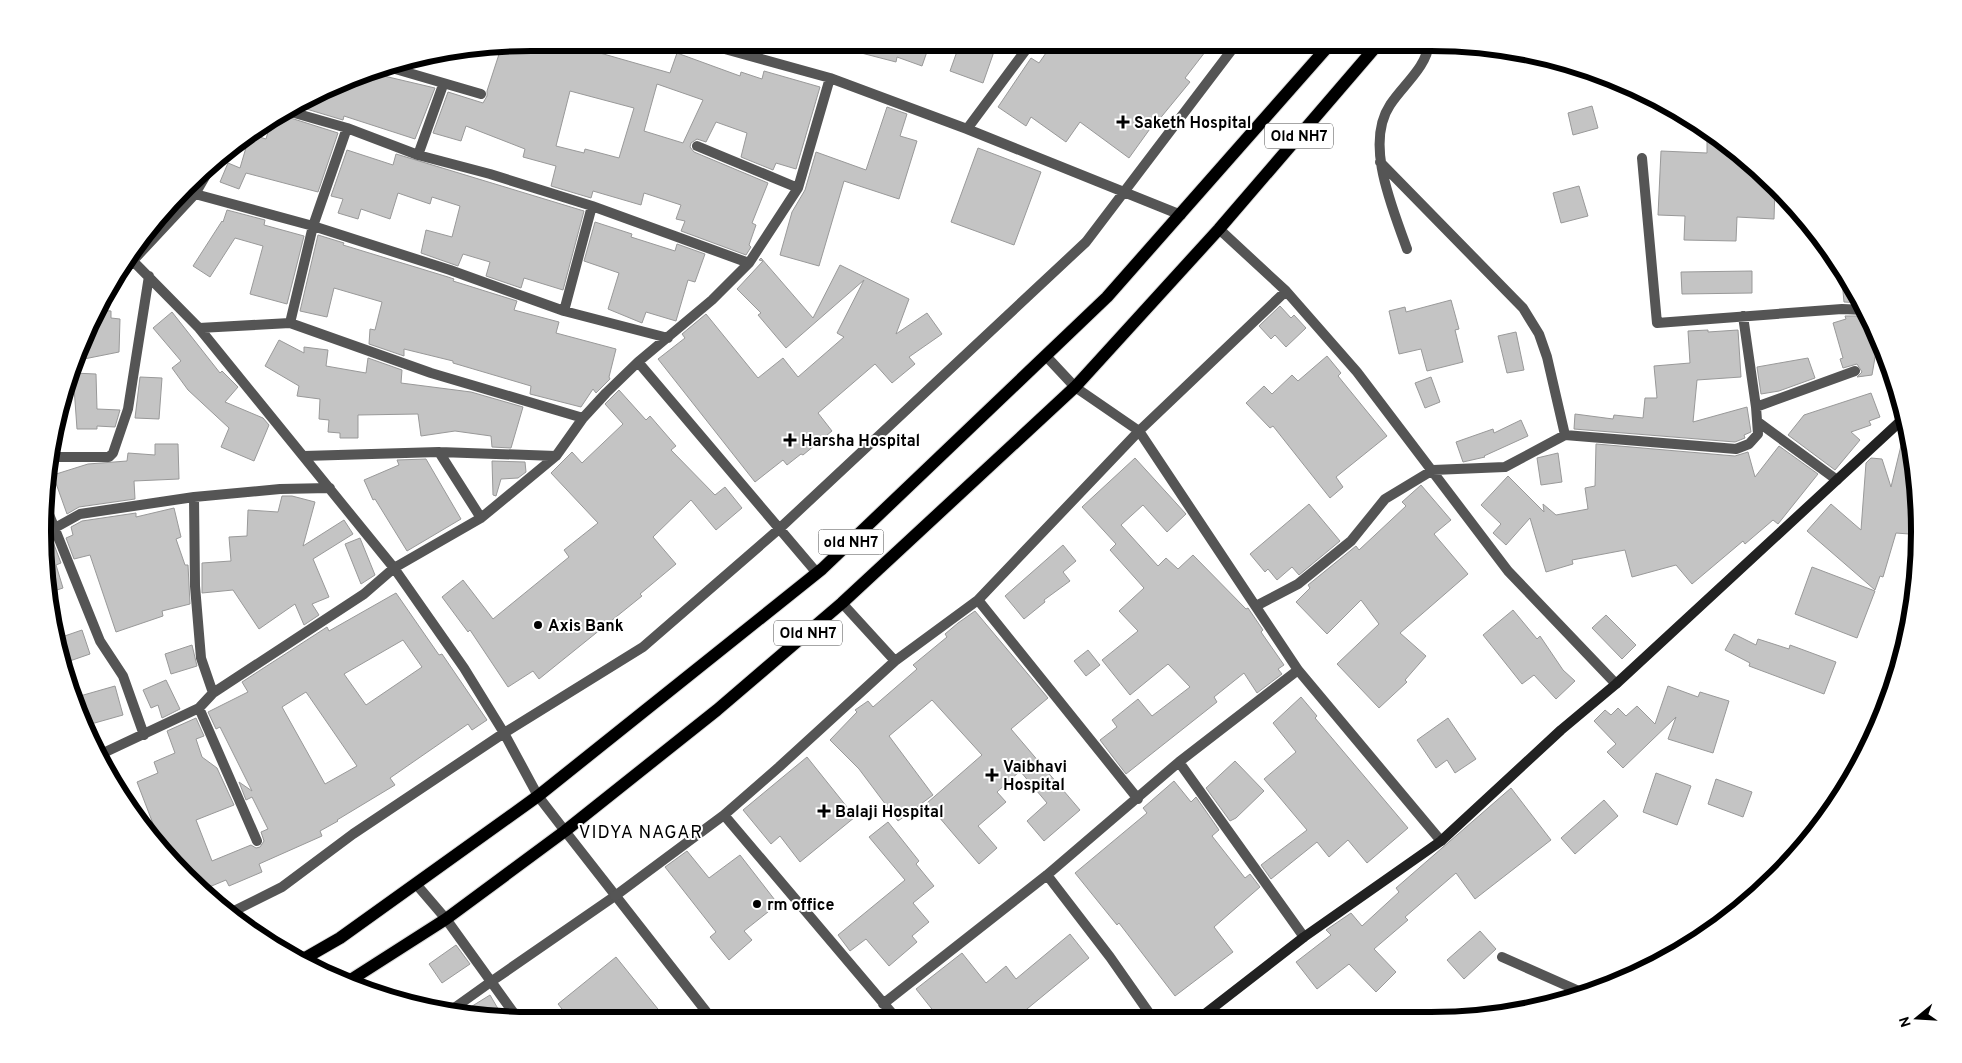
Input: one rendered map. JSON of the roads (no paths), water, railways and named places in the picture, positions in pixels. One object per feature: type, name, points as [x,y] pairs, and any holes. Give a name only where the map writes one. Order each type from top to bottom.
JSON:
[{"type":"main road","name":"old NH7","points":[[308,956],[340,938],[538,796],[817,573],[1107,298],[1324,51]]},
{"type":"main road","name":"Old NH7","points":[[354,977],[446,919],[565,831],[717,710],[842,604],[1075,387],[1219,229],[1374,51]]},
{"type":"street","points":[[744,51],[830,78],[967,129],[1180,215]]},
{"type":"street","points":[[967,129],[1025,51]]},
{"type":"street","points":[[236,910],[282,887],[353,834],[504,733],[643,647],[779,529],[1086,242],[1122,192],[1231,51]]},
{"type":"street","points":[[1407,249],[1380,162],[1379,136],[1389,106],[1408,84],[1428,51]]},
{"type":"street","points":[[399,70],[481,94]]},
{"type":"street","points":[[106,753],[199,708],[213,693],[364,594],[394,568],[481,518],[556,456],[583,418],[638,362],[712,300],[749,263],[798,188],[830,78]]},
{"type":"street","points":[[418,155],[443,84]]},
{"type":"street","points":[[296,113],[347,128],[418,155],[490,174],[592,206],[749,263]]},
{"type":"street","points":[[290,323],[313,226],[347,128]]},
{"type":"street","points":[[697,146],[798,188]]},
{"type":"street","points":[[1642,158],[1658,323],[1842,309],[1856,310]]},
{"type":"street","points":[[1380,162],[1523,308],[1539,334],[1547,358],[1565,435]]},
{"type":"street","points":[[153,235],[195,194],[201,183]]},
{"type":"street","points":[[195,194],[313,226],[450,270],[564,311],[668,338]]},
{"type":"street","points":[[564,311],[592,206]]},
{"type":"street","points":[[1219,229],[1286,291],[1357,372],[1508,571],[1616,684]]},
{"type":"street","points":[[134,262],[199,328],[394,568],[433,621],[504,733],[538,796],[706,1012]]},
{"type":"street","points":[[57,457],[109,457],[113,453],[128,410],[149,276]]},
{"type":"street","points":[[457,1006],[615,896],[724,815],[895,661],[978,600],[1139,431],[1286,291]]},
{"type":"street","points":[[1256,606],[1298,584],[1351,541],[1385,499],[1433,470],[1505,467],[1565,435],[1736,449],[1749,444],[1758,434],[1758,422],[1743,316]]},
{"type":"street","points":[[199,328],[290,323],[431,373],[583,418]]},
{"type":"street","points":[[1046,356],[1075,387],[1139,431],[1298,670],[1441,841]]},
{"type":"street","points":[[638,362],[817,573]]},
{"type":"street","points":[[1756,407],[1855,371]]},
{"type":"street","points":[[1758,422],[1836,480]]},
{"type":"street","points":[[1207,1012],[1304,937],[1441,841],[1561,730],[1616,684],[1898,423]]},
{"type":"street","points":[[304,456],[439,452],[556,456]]},
{"type":"street","points":[[439,452],[481,518]]},
{"type":"street","points":[[51,531],[80,514],[194,497],[280,489],[330,488]]},
{"type":"street","points":[[194,497],[195,586],[201,658],[213,693]]},
{"type":"street","points":[[51,537],[100,641],[123,676],[144,735]]},
{"type":"street","points":[[978,600],[1138,799]]},
{"type":"street","points":[[842,604],[895,661]]},
{"type":"street","points":[[883,1004],[1047,875],[1180,762],[1298,670]]},
{"type":"street","points":[[199,708],[258,841]]},
{"type":"street","points":[[1180,762],[1304,937]]},
{"type":"street","points":[[724,815],[890,1012]]},
{"type":"street","points":[[1047,875],[1110,957],[1148,1012]]},
{"type":"street","points":[[416,884],[446,919],[513,1011]]},
{"type":"street","points":[[1502,957],[1576,989]]},
{"type":"place","name":"Saketh Hospital","points":[[1123,122]]},
{"type":"place","name":"Harsha Hospital","points":[[790,440]]},
{"type":"place","name":"Axis Bank","points":[[538,625]]},
{"type":"place","name":"Vaibhavi Hospital","points":[[992,775]]},
{"type":"place","name":"Balaji Hospital","points":[[824,811]]},
{"type":"place","name":"rm office","points":[[757,904]]},
{"type":"district","name":"VIDYA NAGAR","points":[[641,832]]}]
